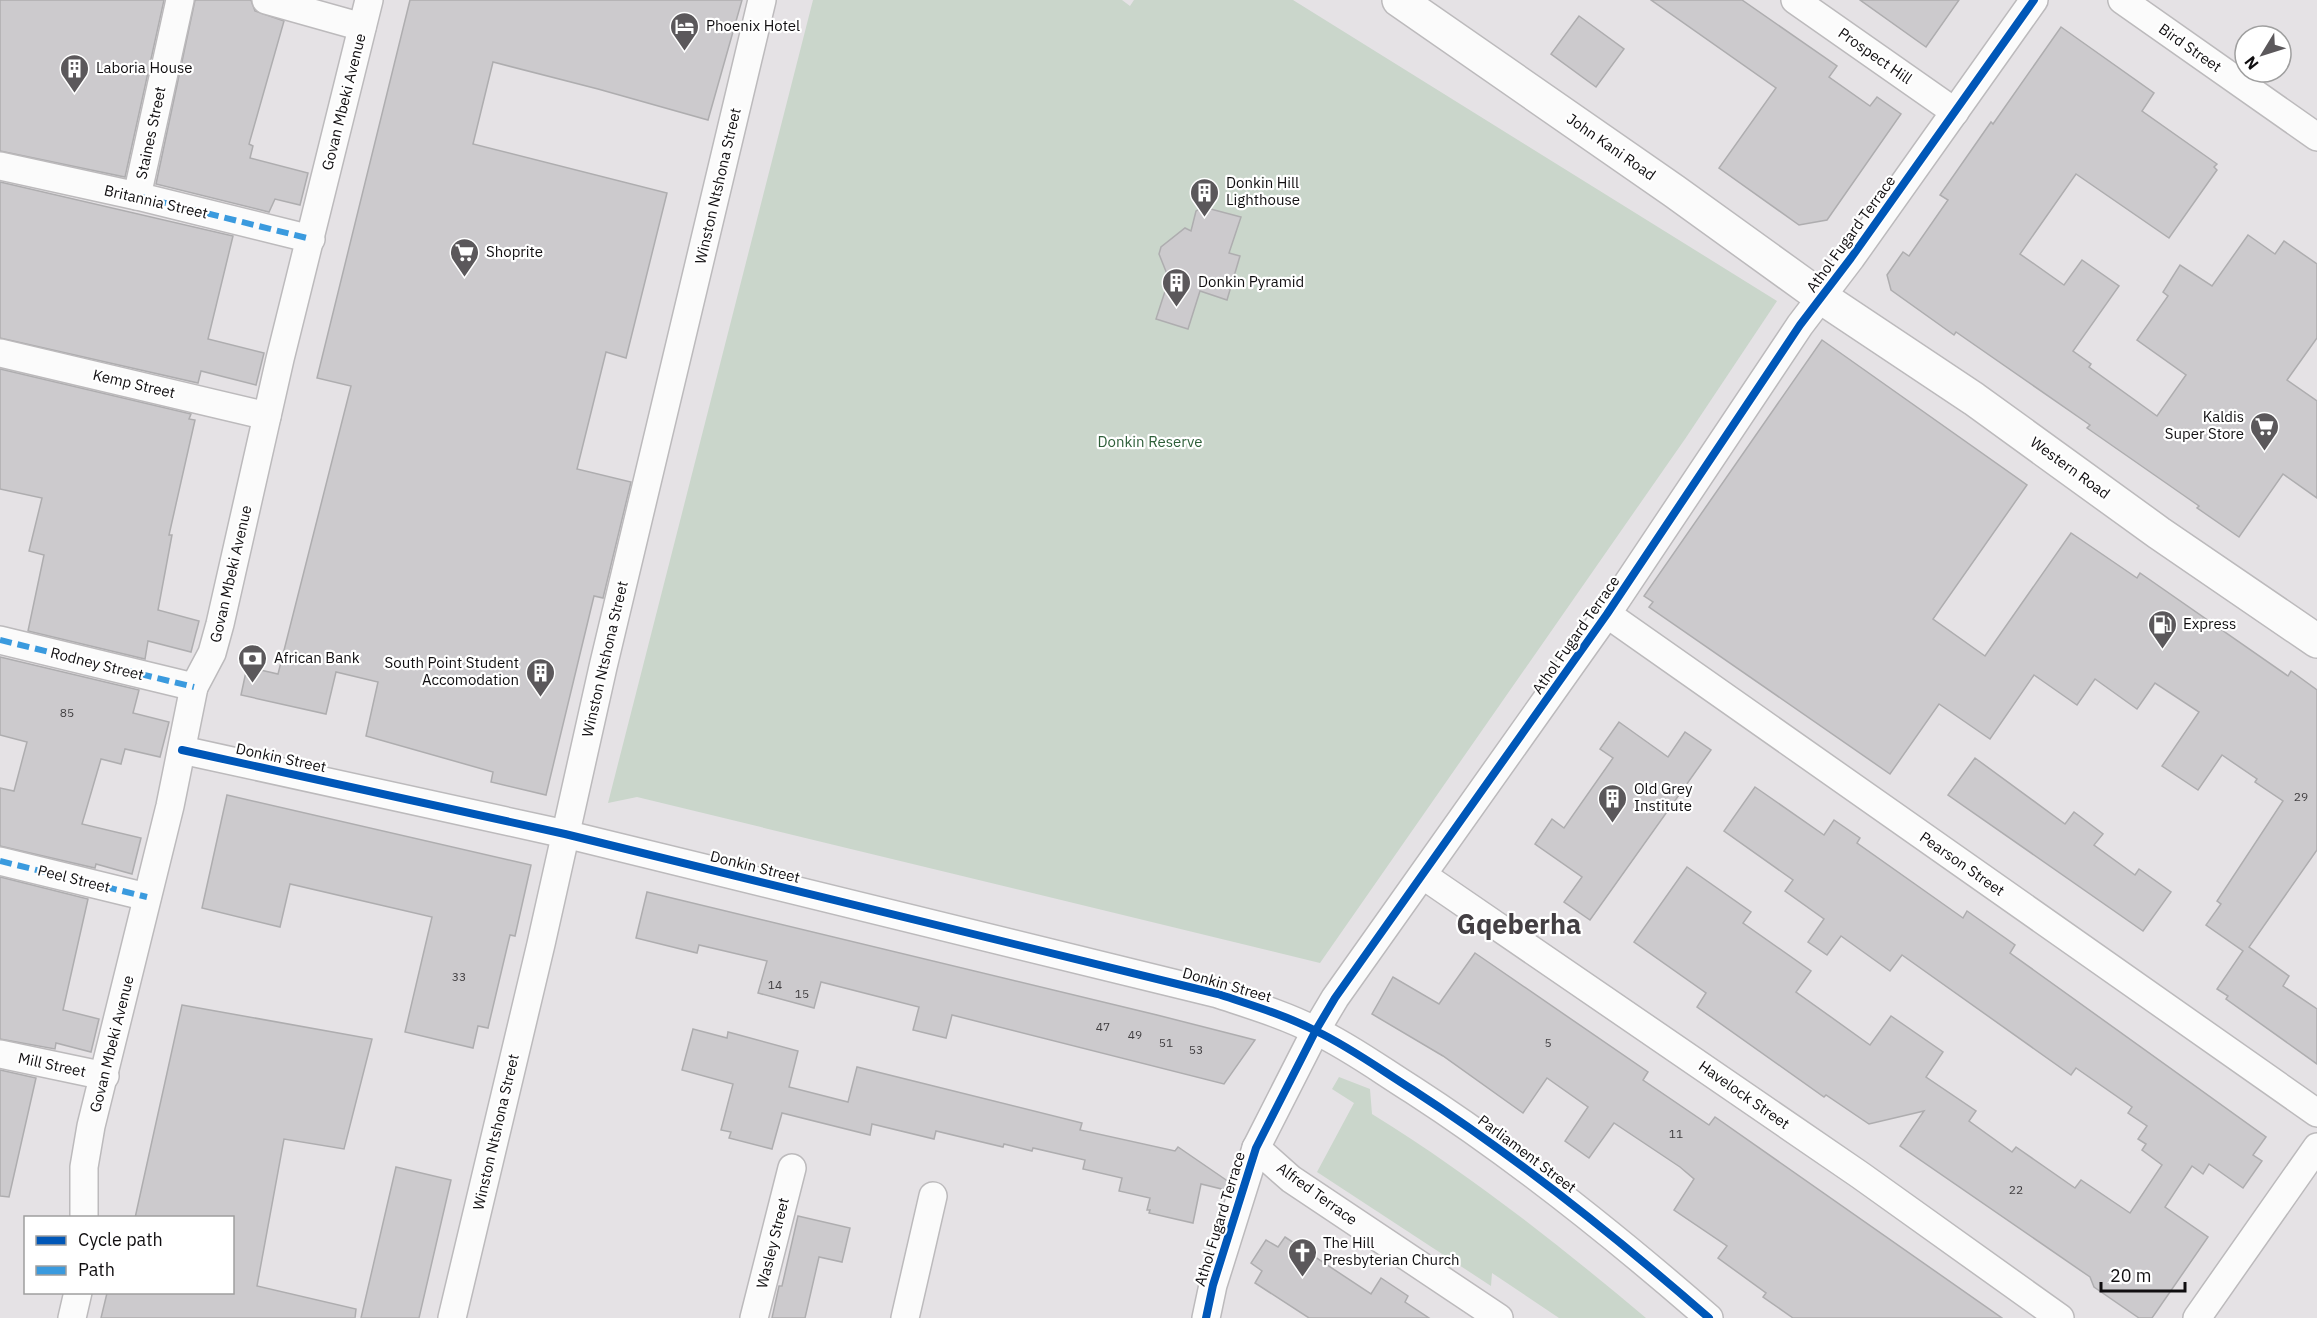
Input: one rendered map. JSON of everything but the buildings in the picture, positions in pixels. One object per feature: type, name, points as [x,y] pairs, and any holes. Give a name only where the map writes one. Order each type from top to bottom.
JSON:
[{"type":"street","name":"Staines Street","points":[[137,196],[180,0]]},
{"type":"street","points":[[266,0],[362,27]]},
{"type":"street","name":"Govan Mbeki Avenue","points":[[84,1216],[84,1167],[91,1126],[105,1076],[182,750],[194,687],[212,653],[220,624],[267,416],[369,0]]},
{"type":"street","name":"Winston Ntshona Street","points":[[452,1318],[762,0]]},
{"type":"street","name":"John Kani Road","points":[[1399,0],[1674,190],[1821,297]]},
{"type":"street","name":"Prospect Hill","points":[[1795,0],[1955,112]]},
{"type":"street","name":"Athol Fugard Terrace","points":[[1206,1318],[1213,1285],[1256,1149],[1316,1030],[1335,998],[1424,876],[1607,614],[1821,297],[2034,0]]},
{"type":"street","name":"Bird Street","points":[[2122,0],[2317,137]]},
{"type":"street","name":"Britannia Street","points":[[0,166],[137,196],[311,239]]},
{"type":"street","name":"Western Road","points":[[1821,297],[1974,399],[2159,533],[2317,641]]},
{"type":"street","name":"Kemp Street","points":[[0,353],[267,416]]},
{"type":"street","name":"Pearson Street","points":[[1607,614],[2317,1113]]},
{"type":"street","name":"Rodney Street","points":[[0,640],[194,687]]},
{"type":"street","name":"Donkin Street","points":[[182,750],[565,834],[1218,994],[1268,1010],[1316,1030]]},
{"type":"street","name":"Peel Street","points":[[0,861],[147,897]]},
{"type":"street","name":"Havelock Street","points":[[1424,876],[1840,1161],[2060,1318]]},
{"type":"street","name":"Parliament Street","points":[[1316,1030],[1353,1051],[1465,1124],[1595,1221],[1709,1318]]},
{"type":"street","name":"Mill Street","points":[[0,1054],[105,1076]]},
{"type":"street","points":[[2197,1318],[2317,1147]]},
{"type":"street","name":"Alfred Terrace","points":[[1256,1149],[1291,1179],[1499,1318]]},
{"type":"street","name":"Wasley Street","points":[[754,1318],[792,1168]]},
{"type":"street","points":[[905,1318],[933,1196]]},
{"type":"street","points":[[72,1318],[78,1294]]},
{"type":"green space","name":"Donkin Reserve","points":[[813,0],[1122,0],[1130,6],[1134,0],[1293,0],[1777,301],[1685,439],[1320,963],[637,797],[608,803]]},
{"type":"green space","points":[[1339,1077],[1370,1089],[1372,1114],[1443,1161],[1512,1211],[1646,1318],[1559,1318],[1492,1273],[1491,1286],[1317,1172],[1354,1103],[1332,1089]]},
{"type":"marked path","points":[[137,196],[311,239]]},
{"type":"marked path","points":[[0,640],[194,687]]},
{"type":"marked path","points":[[0,861],[147,897]]},
{"type":"cycle path","points":[[1206,1318],[1213,1285],[1256,1148],[1316,1030],[1335,998],[1607,614],[1800,325],[1851,258],[2034,0]]},
{"type":"cycle path","points":[[182,750],[565,834],[1218,994],[1280,1015],[1329,1037],[1353,1051],[1452,1116],[1528,1170],[1602,1228],[1709,1318]]},
{"type":"place","name":"Phoenix Hotel","points":[[685,52]]},
{"type":"place","name":"Laboria House","points":[[75,94]]},
{"type":"place","name":"Donkin Hill Lighthouse","points":[[1205,218]]},
{"type":"place","name":"Shoprite","points":[[465,278]]},
{"type":"place","name":"Donkin Pyramid","points":[[1177,308]]},
{"type":"place","name":"Kaldis Super Store","points":[[2265,452]]},
{"type":"place","name":"Express","points":[[2162,650]]},
{"type":"place","name":"African Bank","points":[[253,684]]},
{"type":"place","name":"South Point Student Accomodation","points":[[540,698]]},
{"type":"place","name":"Old Grey Institute","points":[[1613,824]]},
{"type":"place","name":"The Hill Presbyterian Church","points":[[1302,1278]]},
{"type":"district","name":"Gqeberha","points":[[1519,925]]}]
